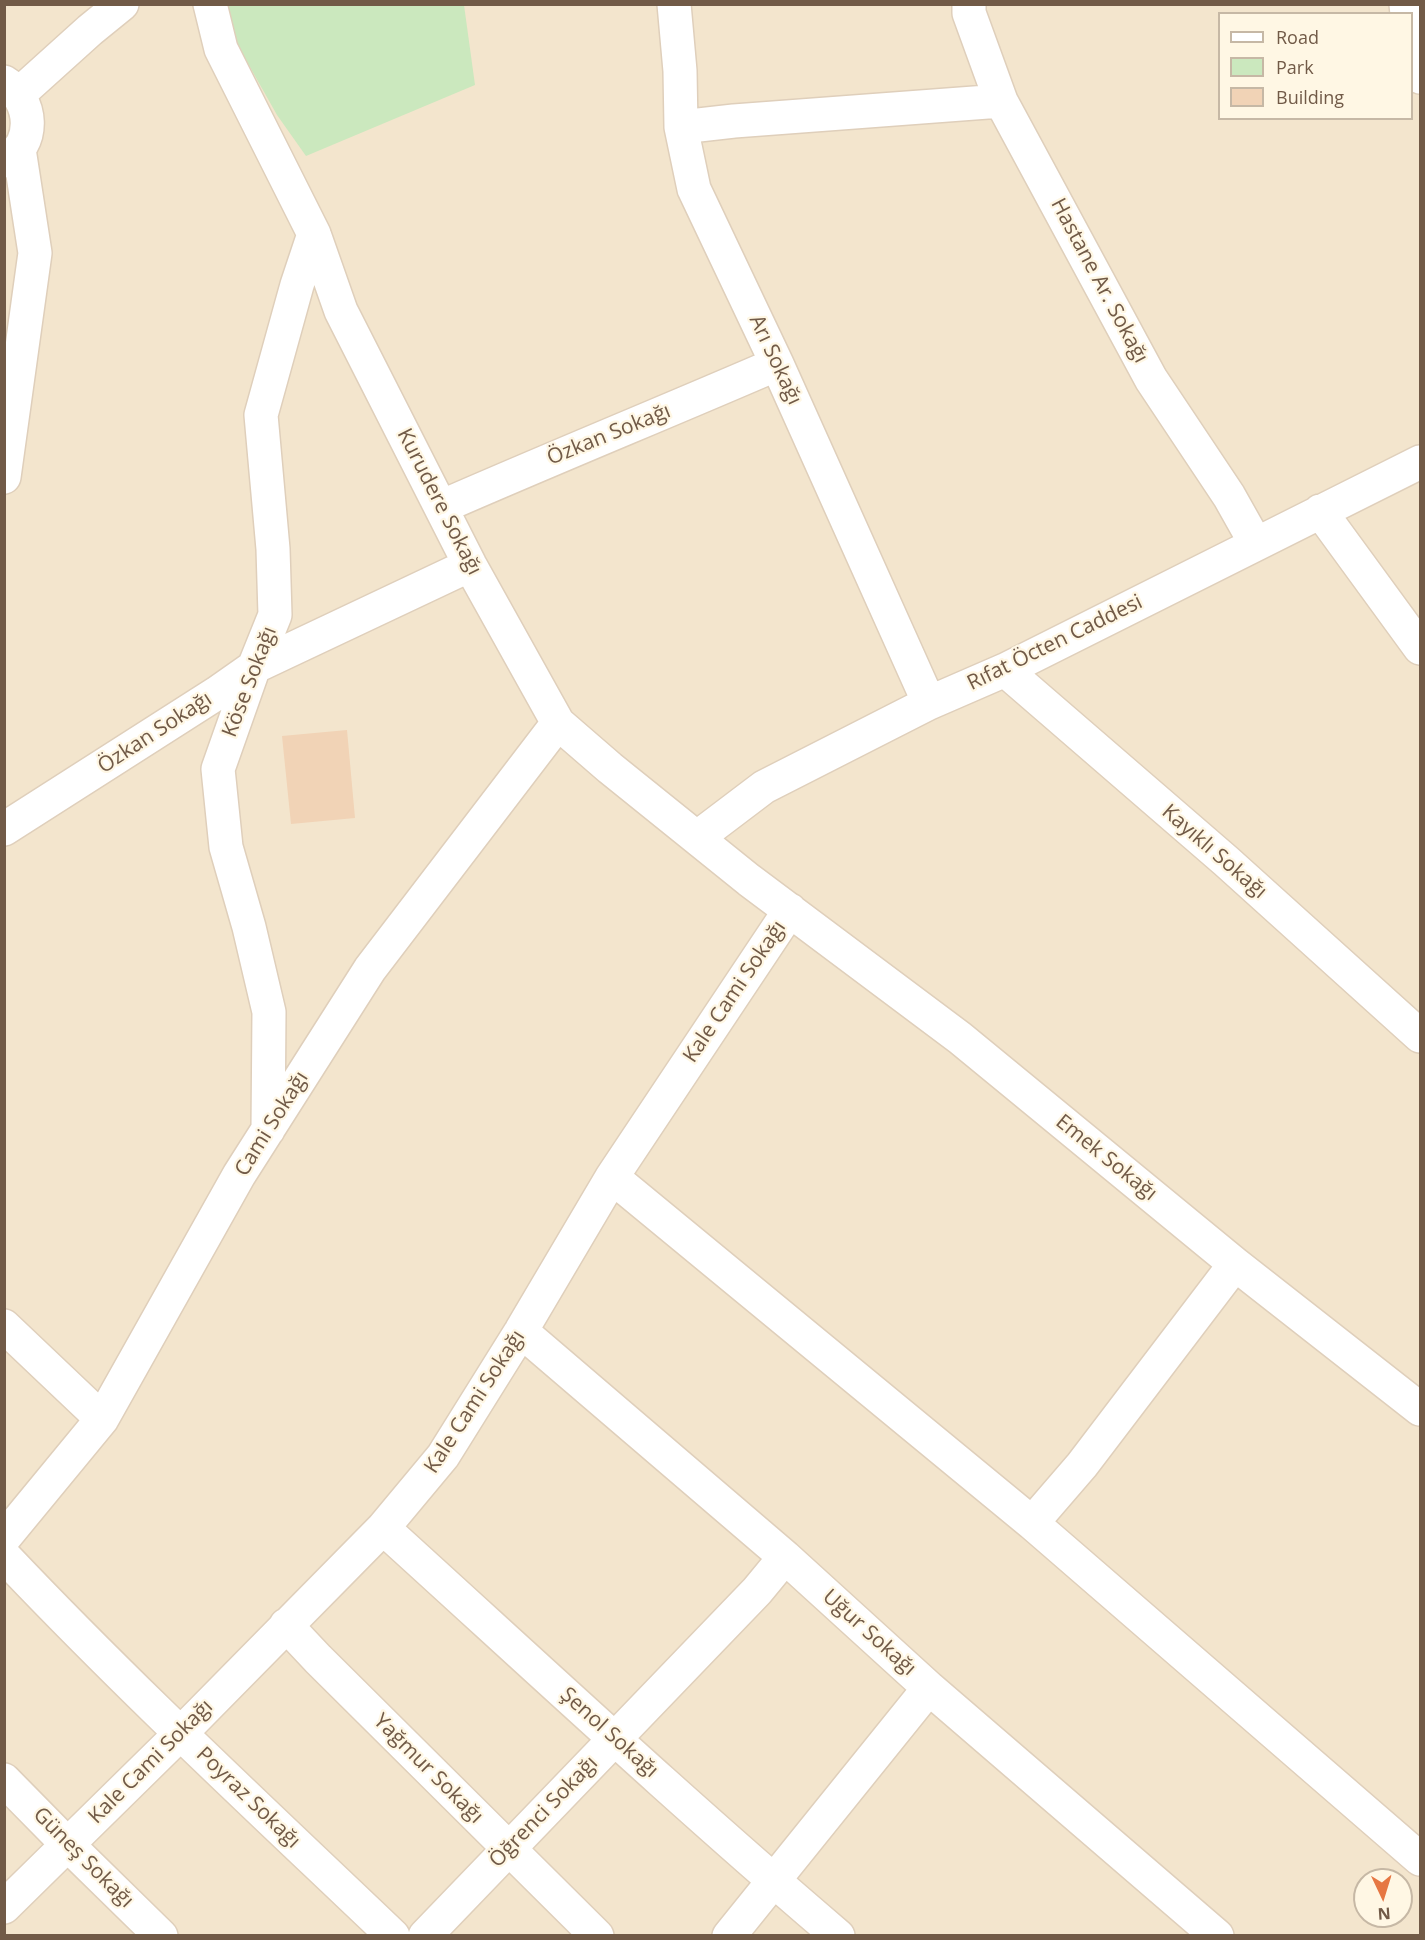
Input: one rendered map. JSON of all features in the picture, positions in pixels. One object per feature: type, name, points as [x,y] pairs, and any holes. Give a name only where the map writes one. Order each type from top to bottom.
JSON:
[{"type":"street","points":[[4,477],[35,254],[12,155],[26,136],[28,121],[26,107],[12,88],[122,4]]},
{"type":"street","name":"Kurudere Sokağı","points":[[210,4],[222,49],[314,234],[341,311],[470,565],[558,723],[610,768],[749,880],[790,910]]},
{"type":"street","name":"Arı Sokağı","points":[[674,4],[680,71],[681,127],[694,189],[777,364],[929,703]]},
{"type":"street","name":"Hastane Ar. Sokağı","points":[[969,4],[969,13],[1001,100],[1151,379],[1229,496],[1256,544]]},
{"type":"street","points":[[1413,38],[1420,77]]},
{"type":"street","points":[[681,127],[1001,100]]},
{"type":"street","name":"Köse Sokağı","points":[[268,1130],[269,1012],[249,927],[226,847],[218,769],[254,667],[276,615],[273,549],[261,415],[297,285],[314,234]]},
{"type":"street","name":"Özkan Sokağı","points":[[441,507],[551,458],[653,418],[777,364]]},
{"type":"street","name":"Rıfat Öcten Caddesi","points":[[698,837],[764,787],[929,703],[1005,670],[1420,462]]},
{"type":"street","points":[[1320,511],[1420,648]]},
{"type":"street","name":"Özkan Sokağı","points":[[4,829],[207,700],[254,667],[470,565]]},
{"type":"street","name":"Kayıklı Sokağı","points":[[1005,670],[1226,861],[1420,1036]]},
{"type":"street","name":"Cami Sokağı","points":[[4,1538],[102,1419],[239,1175],[370,969],[558,723]]},
{"type":"street","name":"Kale Cami Sokağı","points":[[4,1907],[180,1734],[383,1527],[443,1456],[612,1178],[790,910]]},
{"type":"street","name":"Emek Sokağı","points":[[790,910],[960,1038],[1235,1264],[1420,1409]]},
{"type":"street","points":[[612,1178],[1032,1523],[1420,1859]]},
{"type":"street","points":[[1032,1523],[1082,1465],[1235,1264]]},
{"type":"street","points":[[4,1326],[102,1419]]},
{"type":"street","name":"Uğur Sokağı","points":[[521,1331],[785,1557],[929,1688],[1217,1935]]},
{"type":"street","name":"Şenol Sokağı","points":[[383,1527],[614,1738],[838,1935]]},
{"type":"street","name":"Poyraz Sokağı","points":[[4,1556],[74,1630],[180,1734],[393,1935]]},
{"type":"street","name":"Öğrenci Sokağı","points":[[425,1935],[757,1591],[785,1557]]},
{"type":"street","name":"Yağmur Sokağı","points":[[286,1625],[597,1935]]},
{"type":"street","points":[[729,1935],[929,1688]]},
{"type":"street","name":"Güneş Sokağı","points":[[4,1780],[161,1935]]},
{"type":"shaded area","points":[[5,5],[1420,5],[1420,1935],[5,1935]]},
{"type":"green space","points":[[215,5],[464,5],[475,85],[306,156],[277,115]]},
{"type":"building","points":[[347,730],[355,818],[291,824],[282,736]]}]
